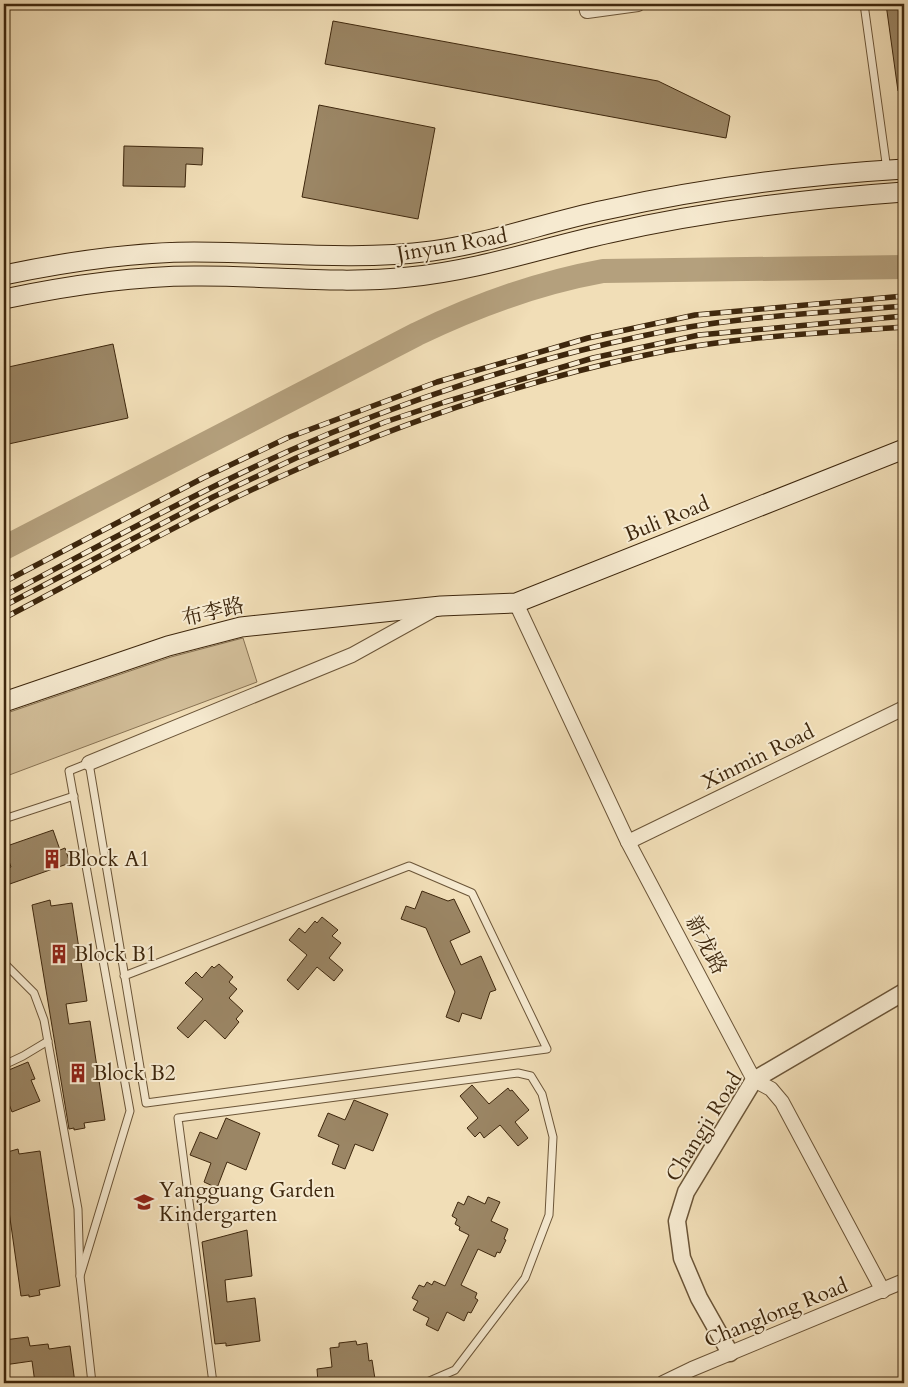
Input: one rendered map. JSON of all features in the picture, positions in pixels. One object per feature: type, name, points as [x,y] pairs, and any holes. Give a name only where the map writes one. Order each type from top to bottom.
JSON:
[{"type":"main road","name":"Jinyun Road","points":[[4,275],[80,261],[156,254],[194,252],[345,256],[433,251],[491,240],[602,210],[669,196],[774,180],[896,169]]},
{"type":"main road","name":"Jinyun Road","points":[[4,299],[83,284],[157,277],[194,276],[345,280],[436,274],[496,263],[608,233],[720,211],[834,197],[904,192]]},
{"type":"main road","name":"Buli Road","points":[[441,606],[516,602],[904,449]]},
{"type":"main road","name":"布李路","points":[[4,702],[168,646],[241,627],[441,606]]},
{"type":"street","points":[[586,4],[587,11],[638,4]]},
{"type":"street","name":"新龙路","points":[[516,602],[628,842],[754,1080],[771,1089],[782,1102],[883,1291]]},
{"type":"street","points":[[89,763],[352,655],[441,606]]},
{"type":"street","name":"Xinmin Road","points":[[628,842],[904,708]]},
{"type":"street","name":"Changji Road","points":[[730,1353],[700,1298],[682,1258],[677,1221],[686,1192],[754,1080],[904,992]]},
{"type":"street","name":"Changlong Road","points":[[663,1383],[730,1353],[904,1281]]},
{"type":"lane","points":[[864,4],[896,169]]},
{"type":"lane","points":[[80,1276],[130,1111],[70,771],[89,763],[124,976],[146,1103],[547,1050],[472,893],[409,866],[124,976]]},
{"type":"lane","points":[[4,819],[74,796]]},
{"type":"lane","points":[[4,963],[34,993],[42,1010],[78,1209],[80,1276],[92,1383]]},
{"type":"lane","points":[[4,1065],[48,1041]]},
{"type":"lane","points":[[213,1383],[178,1118],[518,1073],[531,1076],[542,1094],[553,1137],[549,1215],[525,1278],[455,1370],[425,1383]]},
{"type":"shaded area","points":[[243,638],[257,682],[4,777],[4,714],[171,657]]},
{"type":"building","points":[[886,4],[904,4],[904,90],[898,91]]},
{"type":"building","points":[[333,21],[658,81],[730,116],[726,138],[325,64]]},
{"type":"building","points":[[319,105],[435,128],[418,219],[302,197]]},
{"type":"building","points":[[124,146],[203,148],[202,165],[186,164],[185,187],[123,186]]},
{"type":"building","points":[[113,344],[128,418],[4,445],[4,368]]},
{"type":"building","name":"Block A1","points":[[53,830],[60,850],[65,848],[70,863],[4,886],[4,870],[11,867],[4,847]]},
{"type":"building","points":[[422,891],[448,901],[454,899],[470,932],[450,941],[461,965],[481,956],[496,990],[490,992],[481,1019],[462,1013],[459,1022],[446,1017],[455,992],[426,928],[401,919],[406,906],[415,909]]},
{"type":"building","points":[[50,900],[51,906],[72,903],[87,1001],[66,1004],[69,1024],[90,1021],[105,1120],[84,1123],[85,1128],[74,1130],[74,1128],[69,1129],[32,905]]},
{"type":"building","points":[[322,917],[338,930],[332,936],[341,943],[329,958],[343,970],[334,981],[317,967],[298,990],[287,980],[307,955],[289,940],[299,928],[305,933],[315,921],[317,923]]},
{"type":"building","points":[[219,964],[233,977],[229,982],[237,989],[229,998],[243,1011],[236,1019],[239,1022],[225,1039],[205,1020],[188,1038],[177,1028],[203,999],[185,983],[196,972],[202,978],[212,966],[214,968]]},
{"type":"building","points":[[28,1062],[35,1079],[31,1080],[40,1101],[12,1112],[4,1091],[4,1072]]},
{"type":"building","points":[[472,1085],[489,1104],[508,1088],[510,1091],[512,1090],[529,1110],[515,1122],[528,1138],[518,1146],[500,1125],[484,1138],[480,1132],[475,1137],[467,1128],[478,1118],[460,1096]]},
{"type":"building","points":[[354,1100],[388,1114],[373,1151],[355,1144],[345,1169],[332,1164],[339,1145],[318,1136],[328,1113],[345,1120]]},
{"type":"building","points":[[226,1118],[260,1133],[246,1170],[227,1162],[217,1188],[204,1182],[211,1163],[190,1155],[200,1132],[217,1139]]},
{"type":"building","points":[[18,1149],[19,1154],[40,1151],[60,1286],[39,1290],[40,1295],[29,1297],[29,1295],[21,1296],[4,1176],[4,1153]]},
{"type":"building","points":[[468,1196],[485,1204],[488,1197],[500,1202],[491,1221],[508,1229],[504,1239],[506,1240],[500,1253],[497,1252],[495,1257],[478,1249],[461,1285],[477,1293],[475,1298],[478,1300],[471,1313],[468,1312],[464,1321],[447,1312],[438,1331],[426,1325],[429,1318],[413,1310],[418,1301],[412,1298],[419,1285],[424,1287],[427,1282],[432,1285],[434,1281],[445,1286],[469,1235],[459,1230],[460,1227],[455,1224],[457,1219],[452,1216],[458,1202],[464,1205]]},
{"type":"building","points":[[247,1230],[252,1276],[225,1280],[227,1302],[255,1298],[260,1341],[226,1346],[226,1343],[215,1344],[202,1242]]},
{"type":"building","points":[[28,1337],[30,1346],[48,1344],[49,1349],[70,1346],[75,1383],[35,1383],[32,1361],[4,1365],[4,1340]]},
{"type":"building","points":[[356,1341],[357,1345],[367,1343],[369,1361],[372,1360],[375,1379],[354,1381],[354,1383],[318,1383],[317,1369],[332,1367],[330,1348],[339,1347],[339,1343]]},
{"type":"waterway","points":[[4,548],[417,334],[508,296],[555,282],[603,271],[904,267]]},
{"type":"railway","points":[[4,582],[203,478],[287,438],[437,382],[588,338],[695,315],[904,296]]},
{"type":"railway","points":[[4,596],[182,502],[254,467],[375,415],[464,384],[598,346],[707,324],[773,316],[904,306]]},
{"type":"railway","points":[[4,606],[213,497],[296,458],[385,422],[445,402],[593,358],[699,335],[904,316]]},
{"type":"railway","points":[[4,618],[187,521],[262,485],[342,450],[470,403],[558,376],[678,349],[775,336],[904,327]]},
{"type":"place","name":"Block A1","points":[[52,859]]},
{"type":"place","name":"Block B1","points":[[59,954]]},
{"type":"place","name":"Block B2","points":[[78,1073]]},
{"type":"place","name":"Yangguang Garden Kindergarten","points":[[144,1202]]}]
